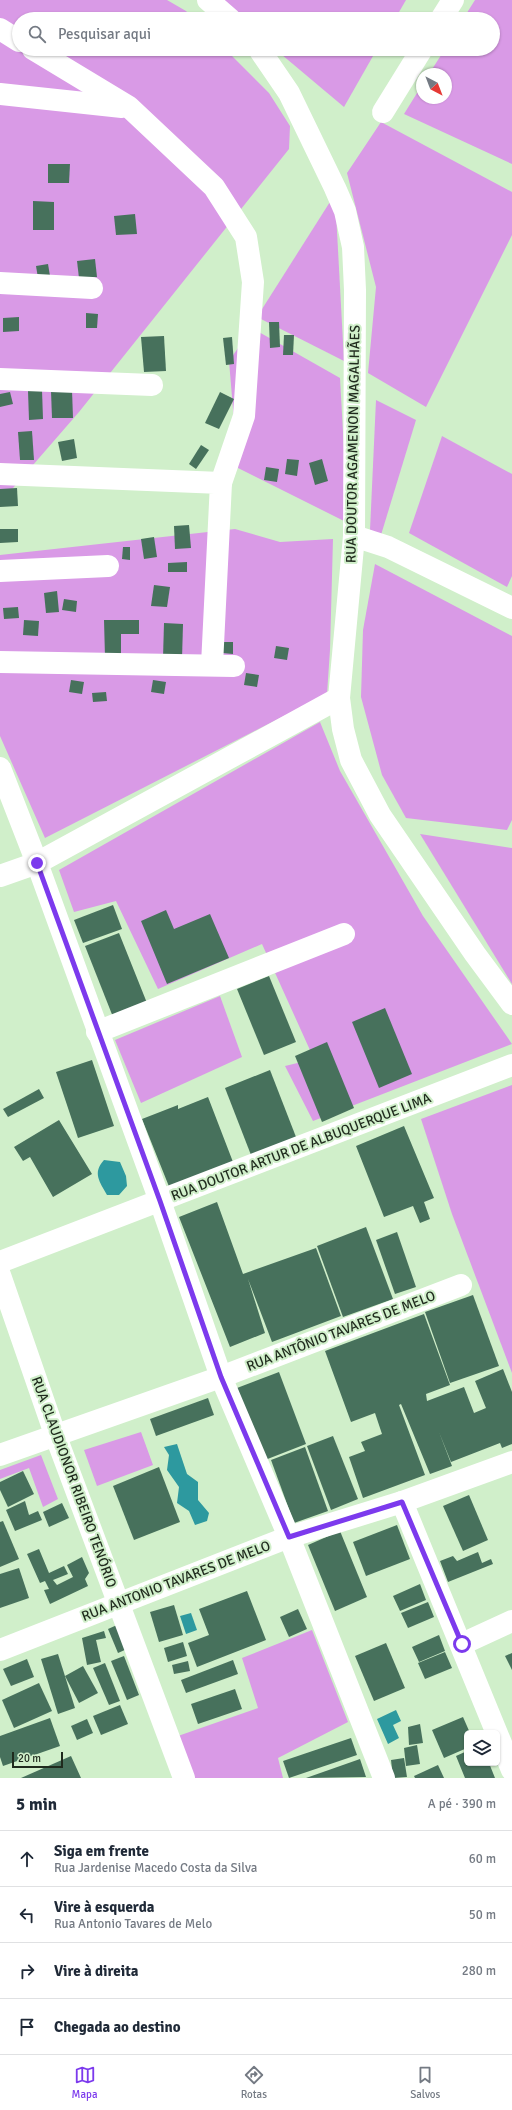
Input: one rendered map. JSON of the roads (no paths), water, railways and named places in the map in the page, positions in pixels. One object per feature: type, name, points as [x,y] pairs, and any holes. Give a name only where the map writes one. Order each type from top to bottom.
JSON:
[{"type":"street","points":[[208,0],[222,12]]},
{"type":"street","points":[[445,12],[453,0]]},
{"type":"street","points":[[0,29],[12,37]]},
{"type":"street","points":[[45,56],[129,107],[214,187],[246,236],[253,282],[244,416],[221,483],[212,665]]},
{"type":"street","name":"RUA DOUTOR AGAMENON MAGALHÃES","points":[[264,56],[289,93],[331,181],[345,211],[353,247],[355,290],[354,536],[339,698],[343,729],[351,760],[380,815],[475,954],[512,1004]]},
{"type":"street","points":[[383,112],[418,56]]},
{"type":"street","points":[[0,94],[129,107]]},
{"type":"street","points":[[0,283],[92,288]]},
{"type":"street","points":[[0,379],[152,384]]},
{"type":"street","points":[[0,474],[221,483]]},
{"type":"street","points":[[354,536],[388,547],[512,608]]},
{"type":"street","points":[[0,571],[108,566]]},
{"type":"street","points":[[0,662],[234,666]]},
{"type":"street","points":[[0,876],[37,863],[339,698]]},
{"type":"street","points":[[0,768],[37,863],[97,1032],[160,1201],[221,1377],[289,1537],[384,1778]]},
{"type":"street","points":[[97,1032],[344,934]]},
{"type":"street","name":"RUA DOUTOR ARTUR DE ALBUQUERQUE LIMA","points":[[0,1262],[512,1065]]},
{"type":"street","name":"RUA CLAUDIONOR RIBEIRO TENÓRIO","points":[[0,1275],[55,1434],[120,1603],[184,1778]]},
{"type":"street","name":"RUA ANTÔNIO TAVARES DE MELO","points":[[55,1434],[221,1377],[461,1285]]},
{"type":"street","points":[[0,1455],[55,1434]]},
{"type":"street","name":"RUA ANTONIO TAVARES DE MELO","points":[[0,1650],[289,1537],[402,1502],[512,1462]]},
{"type":"street","points":[[402,1502],[462,1644],[512,1770]]},
{"type":"street","points":[[462,1644],[512,1621]]},
{"type":"water","points":[[104,1160],[120,1162],[126,1176],[127,1186],[119,1195],[107,1195],[98,1178],[98,1169]]},
{"type":"water","points":[[177,1444],[187,1474],[198,1482],[198,1500],[209,1513],[207,1521],[195,1525],[189,1511],[177,1503],[179,1487],[167,1470],[169,1455],[164,1447]]},
{"type":"water","points":[[191,1613],[197,1630],[186,1634],[180,1616]]},
{"type":"water","points":[[396,1710],[401,1721],[393,1725],[399,1738],[388,1744],[377,1719]]}]
